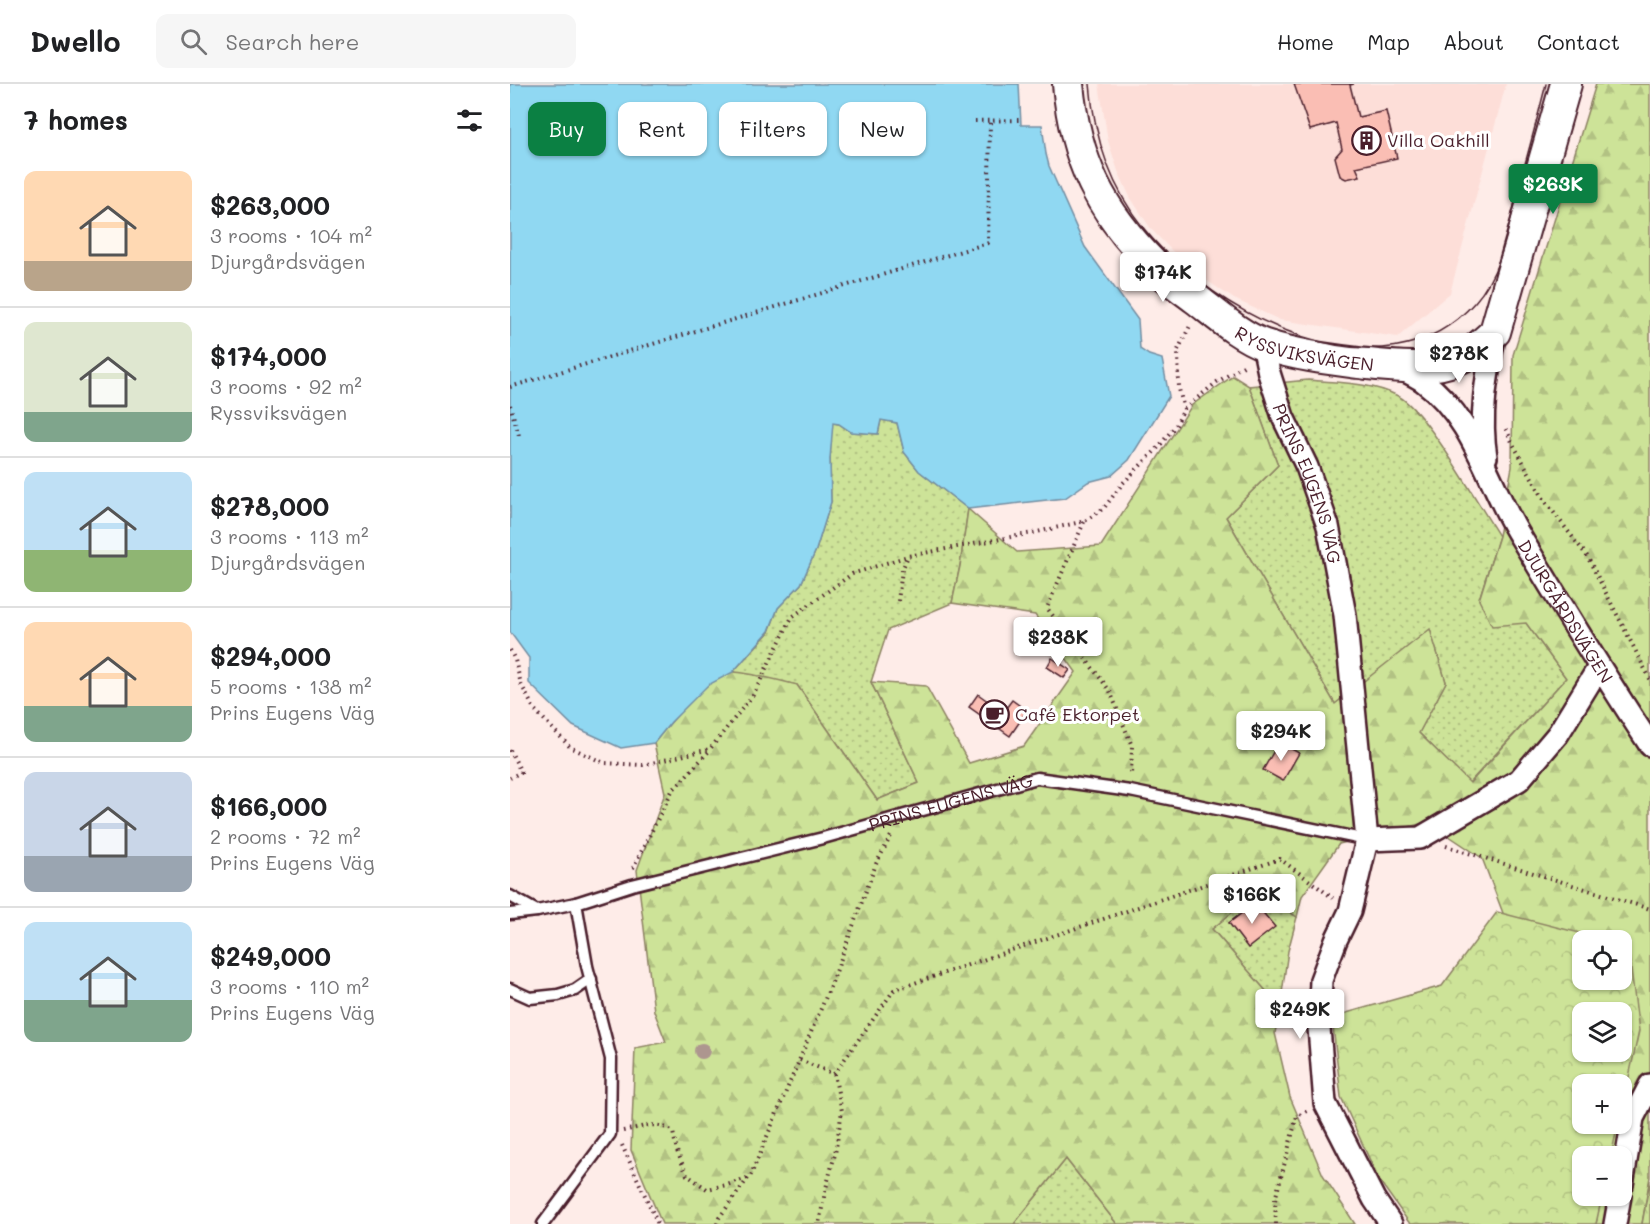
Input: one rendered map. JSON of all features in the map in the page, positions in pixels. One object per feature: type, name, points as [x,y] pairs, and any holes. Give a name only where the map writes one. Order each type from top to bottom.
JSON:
[{"type":"street","name":"RYSSVIKSVÄGEN","points":[[1068,84],[1075,136],[1092,184],[1123,232],[1164,274],[1236,328],[1254,355],[1287,351],[1333,360],[1399,368]]},
{"type":"street","name":"DJURGÅRDSVÄGEN","points":[[1488,472],[1482,415],[1484,390],[1495,332],[1566,84]]},
{"type":"street","points":[[1399,368],[1447,364],[1471,352],[1495,332]]},
{"type":"street","name":"PRINS EUGENS VÄG","points":[[1254,355],[1269,373],[1283,417],[1307,467],[1328,526],[1345,615],[1367,840],[1350,911],[1321,980],[1319,1028],[1325,1103],[1374,1199],[1391,1224]]},
{"type":"street","name":"DJURGÅRDSVÄGEN","points":[[1399,368],[1422,380],[1452,409],[1465,427],[1506,513],[1599,667],[1650,745]]},
{"type":"street","name":"PRINS EUGENS VÄG","points":[[1367,840],[1420,838],[1519,780],[1558,734],[1599,667]]},
{"type":"street","points":[[1628,1146],[1633,1118],[1650,1085]]},
{"type":"street","points":[[1615,1224],[1618,1206]]},
{"type":"lane","name":"PRINS EUGENS VÄG","points":[[510,914],[576,903],[633,885],[823,838],[1037,778],[1130,791],[1367,840]]},
{"type":"lane","points":[[510,896],[537,911]]},
{"type":"lane","points":[[545,1223],[610,1134],[611,1059],[591,979],[576,903]]},
{"type":"lane","points":[[510,989],[530,998],[558,995],[574,990],[591,979]]},
{"type":"path","points":[[975,121],[1020,120]]},
{"type":"path","points":[[510,387],[988,243],[990,121]]},
{"type":"path","points":[[1184,409],[1179,389],[1178,350],[1191,323]]},
{"type":"path","points":[[633,885],[632,870],[672,791],[710,749],[753,695],[792,617],[852,574],[908,556],[1033,534],[1084,521],[1104,508],[1123,483],[1157,448],[1176,424],[1184,409],[1254,355]]},
{"type":"path","points":[[510,405],[520,439]]},
{"type":"path","points":[[1505,425],[1512,444],[1545,501],[1587,556],[1650,679]]},
{"type":"path","points":[[1084,521],[1047,608],[1110,691],[1132,746],[1130,791]]},
{"type":"path","points":[[898,601],[902,570],[908,556]]},
{"type":"path","points":[[510,650],[521,684],[534,709],[570,747],[604,763],[643,765],[710,749]]},
{"type":"path","points":[[510,750],[521,772],[510,778]]},
{"type":"path","points":[[717,1224],[719,1218],[750,1177],[833,980],[876,864],[903,815]]},
{"type":"path","points":[[1420,838],[1650,909]]},
{"type":"path","points":[[819,1224],[836,1154],[842,1111],[834,1074],[894,990],[1280,859],[1350,911]]},
{"type":"path","points":[[800,1060],[834,1074]]},
{"type":"path","points":[[1276,1224],[1275,1200],[1297,1116],[1325,1103]]},
{"type":"path","points":[[610,1134],[653,1125],[664,1126],[674,1132],[676,1151],[687,1175],[707,1189],[750,1177]]},
{"type":"path","points":[[610,1134],[624,1146],[658,1224]]},
{"type":"shaded area","points":[[1099,84],[1506,84],[1450,293],[1398,337],[1280,320],[1234,299],[1179,258],[1151,229],[1130,197],[1108,141]]},
{"type":"green space","points":[[1596,84],[1650,84],[1650,1177],[1642,1224],[1596,1224],[1597,1219],[1589,1206],[1632,1206],[1632,1146],[1582,1146],[1582,1134],[1632,1134],[1632,1074],[1579,1074],[1541,1013],[1482,858],[1428,822],[1339,844],[1302,896],[1297,917],[1258,891],[1212,929],[1280,1007],[1275,1033],[1290,1097],[1323,1175],[1355,1224],[1117,1224],[1066,1159],[1014,1224],[662,1224],[631,1150],[635,1048],[666,1042],[654,1011],[637,870],[665,793],[654,743],[701,691],[723,675],[733,672],[797,685],[877,800],[919,783],[871,682],[926,686],[969,763],[1024,746],[1076,672],[1035,615],[952,603],[968,509],[1017,552],[1101,546],[1192,405],[1233,376],[1249,386],[1278,465],[1226,517],[1335,704],[1430,629],[1446,682],[1419,733],[1470,783],[1566,678],[1526,623],[1492,626],[1479,600],[1499,536],[1512,467],[1513,355]]},
{"type":"green space","points":[[1308,380],[1354,384],[1387,391],[1410,405],[1423,420],[1452,460],[1499,536],[1479,599],[1526,623],[1566,678],[1469,783],[1419,733],[1446,682],[1430,630],[1335,704],[1226,517],[1278,465],[1249,386]]},
{"type":"green space","points":[[881,420],[897,423],[904,452],[919,471],[968,509],[952,603],[888,630],[871,682],[919,783],[877,800],[797,685],[733,672],[769,632],[778,608],[801,584],[816,550],[831,502],[832,423],[839,424],[851,432],[878,434]]},
{"type":"green space","points":[[1258,891],[1297,917],[1288,951],[1280,1007],[1212,929]],"holes":[[[1255,903],[1274,927],[1248,948],[1229,923]]]},
{"type":"green space","points":[[1497,912],[1572,931],[1572,990],[1632,990],[1632,977],[1639,1031],[1630,1074],[1572,1074],[1572,1134],[1616,1134],[1613,1146],[1572,1146],[1572,1206],[1600,1206],[1596,1224],[1410,1224],[1379,1180],[1341,1097],[1332,1017],[1442,986]]},
{"type":"green space","points":[[1066,1159],[1117,1224],[1014,1224]]},
{"type":"green space","points":[[1650,1180],[1650,1224],[1642,1224]]},
{"type":"water","points":[[510,84],[1019,84],[1021,125],[1042,125],[1049,166],[1085,247],[1138,320],[1140,349],[1162,359],[1169,396],[1129,460],[1111,476],[1088,482],[1065,498],[968,509],[919,471],[904,452],[897,423],[881,420],[878,434],[851,432],[833,423],[830,459],[831,502],[816,550],[801,584],[778,608],[769,631],[733,672],[708,685],[671,722],[654,743],[621,748],[573,726],[529,683],[529,658],[510,632]]},
{"type":"building","name":"Villa Oakhill","points":[[1294,84],[1354,84],[1350,85],[1358,117],[1386,111],[1397,158],[1356,167],[1360,176],[1346,179],[1340,176],[1335,157],[1342,149],[1336,123],[1310,130]]},
{"type":"building","points":[[1052,658],[1070,670],[1064,678],[1047,667]]},
{"type":"building","points":[[978,694],[1003,712],[1012,700],[1027,711],[1010,736],[969,707]]},
{"type":"building","points":[[1279,742],[1299,753],[1283,781],[1263,770]]},
{"type":"building","points":[[1255,903],[1275,927],[1248,948],[1229,923]]},
{"type":"tram line","points":[[1090,84],[1100,142],[1114,179],[1133,214],[1175,261],[1213,291],[1256,317],[1302,336],[1349,347],[1395,346],[1438,332],[1475,302],[1484,291],[1502,250],[1546,84]]},
{"type":"place","name":"Villa Oakhill","points":[[1366,140]]},
{"type":"place","name":"Café Ektorpet","points":[[994,714]]}]
